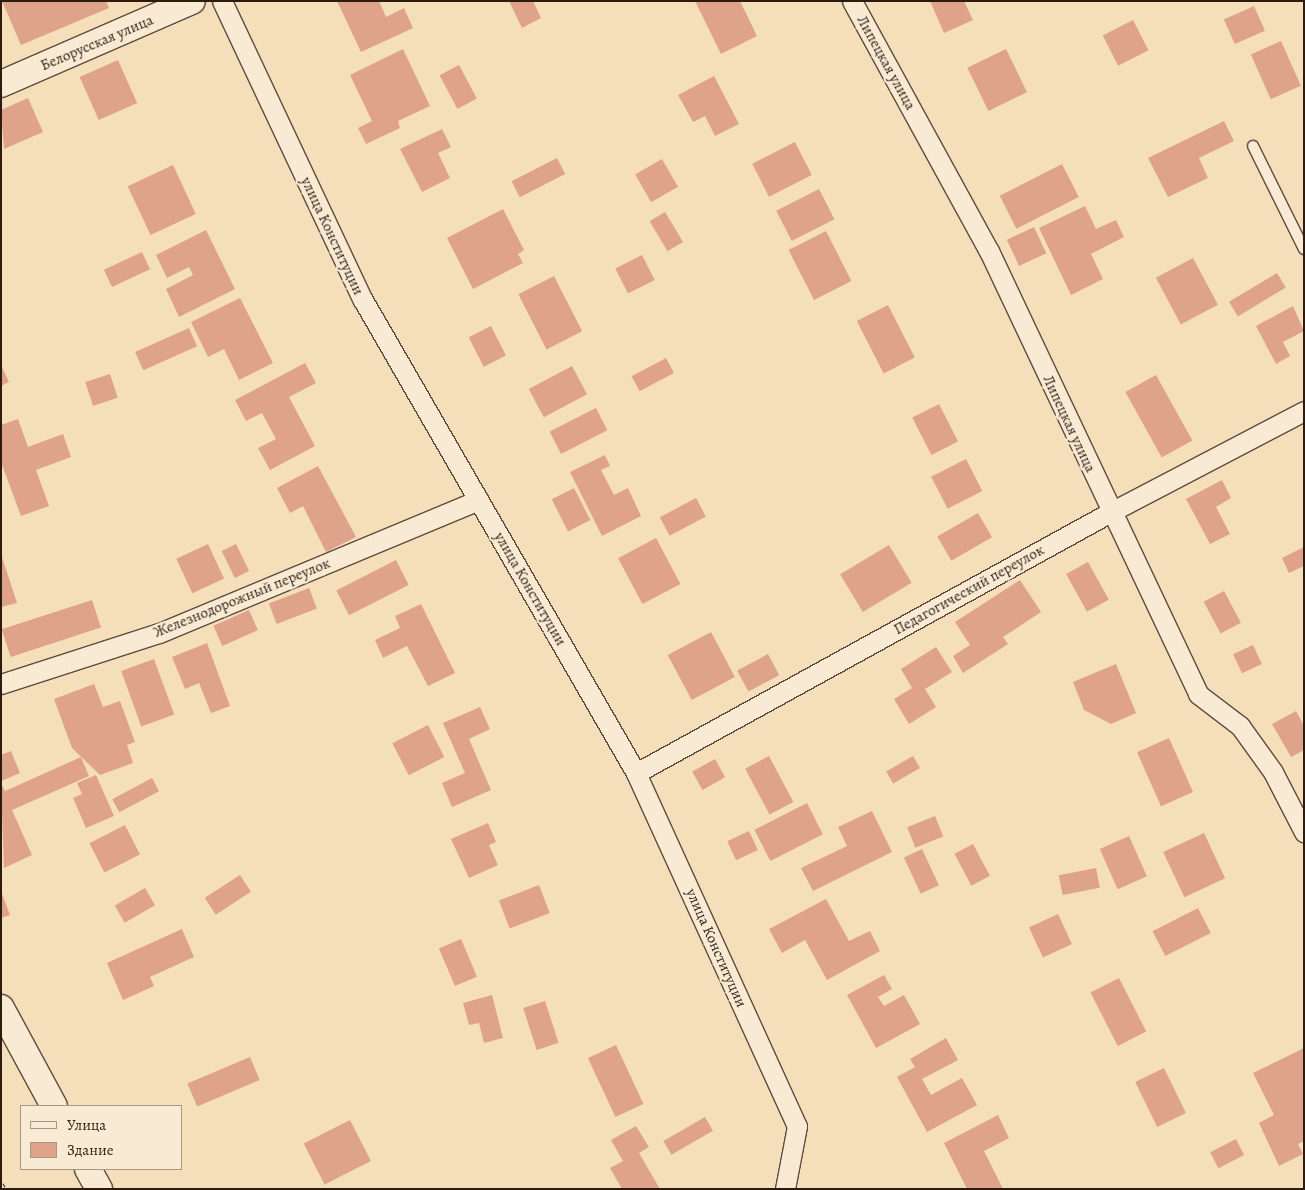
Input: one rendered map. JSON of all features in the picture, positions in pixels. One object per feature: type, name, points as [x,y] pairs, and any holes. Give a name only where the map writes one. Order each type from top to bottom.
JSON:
[{"type":"street","name":"Белорусская улица","points":[[1,84],[192,1]]},
{"type":"street","name":"улица Конституции","points":[[222,1],[363,300],[636,773],[797,1126],[785,1189]]},
{"type":"street","name":"Липецкая улица","points":[[852,1],[990,251],[1110,513],[1198,694],[1240,726],[1273,772],[1304,832]]},
{"type":"street","name":"Педагогический переулок","points":[[636,773],[1110,513],[1304,411]]},
{"type":"street","name":"Железнодорожный переулок","points":[[1,684],[159,633],[478,500]]},
{"type":"street","points":[[1,1008],[53,1105]]},
{"type":"street","points":[[89,1170],[99,1189]]},
{"type":"lane","points":[[1253,146],[1304,249]]},
{"type":"building","points":[[2,1],[106,1],[109,8],[21,45]]},
{"type":"building","points":[[337,1],[379,1],[386,17],[404,8],[413,28],[361,52]]},
{"type":"building","points":[[509,1],[533,1],[541,18],[522,28]]},
{"type":"building","points":[[695,1],[740,1],[757,36],[721,54]]},
{"type":"building","points":[[930,1],[964,1],[973,20],[944,33]]},
{"type":"building","points":[[1254,6],[1265,31],[1235,44],[1224,19]]},
{"type":"building","points":[[1133,20],[1148,50],[1118,66],[1103,35]]},
{"type":"building","points":[[1281,41],[1301,86],[1271,99],[1251,54]]},
{"type":"building","points":[[403,49],[430,106],[398,121],[400,128],[366,144],[358,128],[372,121],[350,75]]},
{"type":"building","points":[[1006,49],[1027,92],[988,111],[967,68]]},
{"type":"building","points":[[118,60],[137,103],[99,120],[80,77]]},
{"type":"building","points":[[459,65],[477,99],[457,109],[440,75]]},
{"type":"building","points":[[714,76],[739,124],[715,136],[705,116],[693,122],[678,95]]},
{"type":"building","points":[[28,98],[43,132],[4,149],[1,110]]},
{"type":"building","points":[[1224,121],[1234,141],[1199,158],[1208,178],[1168,197],[1148,158]]},
{"type":"building","points":[[442,129],[451,147],[438,153],[450,178],[422,192],[400,149]]},
{"type":"building","points":[[795,142],[812,175],[769,197],[752,164]]},
{"type":"building","points":[[557,158],[565,174],[520,197],[512,181]]},
{"type":"building","points":[[662,159],[678,187],[651,202],[635,174]]},
{"type":"building","points":[[1062,164],[1079,197],[1016,229],[1000,196]]},
{"type":"building","points":[[173,165],[196,214],[151,235],[128,186]]},
{"type":"building","points":[[819,189],[834,219],[792,241],[776,211]]},
{"type":"building","points":[[1085,206],[1096,229],[1116,220],[1124,237],[1091,254],[1103,279],[1071,295],[1039,228]]},
{"type":"building","points":[[503,209],[524,250],[518,254],[523,263],[473,289],[447,238]]},
{"type":"building","points":[[665,212],[683,242],[668,251],[650,221]]},
{"type":"building","points":[[1034,227],[1046,253],[1019,266],[1007,240]]},
{"type":"building","points":[[206,230],[235,289],[179,317],[166,289],[193,275],[189,267],[167,278],[156,255]]},
{"type":"building","points":[[826,231],[851,281],[814,300],[789,250]]},
{"type":"building","points":[[142,252],[150,269],[112,287],[104,270]]},
{"type":"building","points":[[642,255],[655,280],[628,294],[615,269]]},
{"type":"building","points":[[1193,258],[1218,305],[1181,325],[1156,278]]},
{"type":"building","points":[[1277,273],[1286,288],[1238,316],[1229,302]]},
{"type":"building","points":[[554,276],[582,331],[547,349],[518,294]]},
{"type":"building","points":[[240,298],[273,363],[239,380],[224,349],[208,357],[191,322]]},
{"type":"building","points":[[888,305],[915,358],[884,373],[857,321]]},
{"type":"building","points":[[1293,306],[1304,331],[1283,342],[1290,356],[1276,364],[1256,326]]},
{"type":"building","points":[[491,326],[506,355],[484,367],[469,337]]},
{"type":"building","points":[[189,328],[197,346],[143,370],[135,352]]},
{"type":"building","points":[[666,358],[674,373],[640,391],[632,376]]},
{"type":"building","points":[[305,363],[316,383],[289,397],[315,446],[270,470],[258,448],[276,439],[262,413],[246,421],[235,400]]},
{"type":"building","points":[[1,365],[9,382],[1,386]]},
{"type":"building","points":[[572,366],[587,394],[544,417],[529,389]]},
{"type":"building","points":[[110,374],[118,398],[93,406],[85,382]]},
{"type":"building","points":[[1156,375],[1192,441],[1162,458],[1125,392]]},
{"type":"building","points":[[939,404],[958,441],[931,455],[912,418]]},
{"type":"building","points":[[596,408],[607,430],[561,454],[550,432]]},
{"type":"building","points":[[18,419],[28,447],[63,434],[71,457],[36,470],[49,506],[21,516],[1,462],[1,425]]},
{"type":"building","points":[[605,455],[610,466],[601,470],[614,495],[628,488],[641,516],[602,536],[570,472]]},
{"type":"building","points":[[966,459],[982,491],[948,509],[931,477]]},
{"type":"building","points":[[318,466],[356,537],[326,552],[303,506],[290,513],[277,488]]},
{"type":"building","points":[[1222,480],[1231,498],[1216,507],[1230,534],[1210,544],[1186,499]]},
{"type":"building","points":[[574,488],[590,520],[568,531],[552,499]]},
{"type":"building","points":[[696,498],[706,517],[670,536],[660,517]]},
{"type":"building","points":[[978,513],[992,537],[951,561],[937,536]]},
{"type":"building","points":[[656,538],[680,584],[642,604],[618,558]]},
{"type":"building","points":[[208,544],[224,578],[192,593],[176,559]]},
{"type":"building","points":[[236,544],[249,571],[235,578],[222,551]]},
{"type":"building","points":[[889,545],[912,583],[863,612],[840,574]]},
{"type":"building","points":[[1304,547],[1304,566],[1289,573],[1282,558]]},
{"type":"building","points":[[1,554],[17,603],[1,607]]},
{"type":"building","points":[[396,560],[409,585],[349,615],[336,590]]},
{"type":"building","points":[[1088,562],[1109,600],[1087,612],[1066,574]]},
{"type":"building","points":[[1020,580],[1041,612],[1003,637],[1008,644],[963,673],[953,656],[970,645],[955,622]]},
{"type":"building","points":[[309,588],[317,609],[277,624],[269,603]]},
{"type":"building","points":[[1224,591],[1241,623],[1221,634],[1204,602]]},
{"type":"building","points":[[92,600],[101,628],[11,657],[2,629]]},
{"type":"building","points":[[421,604],[455,673],[428,686],[407,646],[383,658],[375,640],[400,628],[395,616]]},
{"type":"building","points":[[249,610],[258,630],[222,646],[213,626]]},
{"type":"building","points":[[711,632],[735,677],[692,700],[668,655]]},
{"type":"building","points":[[207,643],[230,706],[211,713],[199,683],[185,689],[172,657]]},
{"type":"building","points":[[1253,645],[1262,664],[1242,673],[1233,654]]},
{"type":"building","points":[[936,647],[952,672],[925,689],[936,707],[909,724],[894,699],[912,688],[901,669]]},
{"type":"building","points":[[768,654],[779,675],[748,692],[737,670]]},
{"type":"building","points":[[154,659],[174,714],[141,726],[121,671]]},
{"type":"building","points":[[1116,664],[1136,713],[1111,724],[1084,710],[1073,682]]},
{"type":"building","points":[[94,684],[103,707],[120,701],[135,742],[127,745],[133,763],[100,775],[72,748],[54,699]]},
{"type":"building","points":[[480,707],[490,729],[469,739],[491,790],[452,807],[442,783],[465,773],[443,723]]},
{"type":"building","points":[[1296,711],[1304,726],[1304,750],[1291,757],[1272,724]]},
{"type":"building","points":[[428,725],[444,757],[409,775],[392,743]]},
{"type":"building","points":[[1169,738],[1193,792],[1161,806],[1137,752]]},
{"type":"building","points":[[11,751],[20,773],[1,781],[1,755]]},
{"type":"building","points":[[769,756],[793,802],[770,815],[745,769]]},
{"type":"building","points":[[913,756],[920,768],[893,784],[886,772]]},
{"type":"building","points":[[81,757],[89,776],[12,810],[32,855],[4,868],[1,784],[5,791]]},
{"type":"building","points":[[715,759],[725,777],[702,790],[692,772]]},
{"type":"building","points":[[96,775],[114,816],[86,828],[73,798],[82,794],[77,783]]},
{"type":"building","points":[[152,778],[159,791],[119,812],[112,799]]},
{"type":"building","points":[[807,803],[823,834],[770,861],[754,830]]},
{"type":"building","points":[[872,811],[892,852],[813,891],[801,868],[847,846],[838,827]]},
{"type":"building","points":[[935,816],[943,836],[915,848],[907,827]]},
{"type":"building","points":[[488,823],[496,842],[489,845],[498,865],[469,878],[451,839]]},
{"type":"building","points":[[125,825],[140,854],[104,873],[89,843]]},
{"type":"building","points":[[749,831],[758,850],[736,860],[727,841]]},
{"type":"building","points":[[1204,833],[1225,878],[1184,897],[1163,852]]},
{"type":"building","points":[[1129,836],[1147,876],[1118,889],[1100,849]]},
{"type":"building","points":[[973,844],[990,876],[971,886],[954,854]]},
{"type":"building","points":[[922,849],[939,885],[921,894],[904,857]]},
{"type":"building","points":[[1096,868],[1100,888],[1063,895],[1059,875]]},
{"type":"building","points":[[240,875],[251,892],[216,915],[205,898]]},
{"type":"building","points":[[539,885],[550,913],[510,928],[499,900]]},
{"type":"building","points":[[145,888],[155,905],[125,923],[115,906]]},
{"type":"building","points":[[1,891],[10,915],[1,918]]},
{"type":"building","points":[[826,899],[849,941],[870,931],[880,951],[827,980],[805,940],[782,953],[769,929]]},
{"type":"building","points":[[1198,908],[1211,933],[1165,956],[1153,931]]},
{"type":"building","points":[[1058,914],[1072,944],[1043,957],[1029,928]]},
{"type":"building","points":[[182,929],[194,957],[150,977],[154,986],[123,1000],[107,963]]},
{"type":"building","points":[[461,939],[477,977],[455,986],[439,948]]},
{"type":"building","points":[[884,975],[892,989],[878,997],[884,1006],[904,995],[920,1024],[876,1048],[847,995]]},
{"type":"building","points":[[1119,978],[1146,1031],[1118,1046],[1090,993]]},
{"type":"building","points":[[492,995],[503,1038],[484,1043],[479,1023],[469,1025],[463,1003]]},
{"type":"building","points":[[545,1001],[559,1043],[537,1050],[523,1008]]},
{"type":"building","points":[[946,1038],[958,1060],[922,1079],[931,1095],[962,1078],[977,1105],[927,1132],[897,1077],[915,1067],[910,1059]]},
{"type":"building","points":[[616,1045],[643,1104],[615,1117],[588,1058]]},
{"type":"building","points":[[1304,1048],[1304,1141],[1298,1144],[1303,1154],[1279,1166],[1259,1123],[1274,1115],[1253,1073]]},
{"type":"building","points":[[250,1057],[260,1080],[197,1107],[187,1084]]},
{"type":"building","points":[[1164,1068],[1186,1113],[1157,1127],[1135,1082]]},
{"type":"building","points":[[998,1115],[1009,1138],[984,1151],[1003,1189],[967,1189],[944,1143]]},
{"type":"building","points":[[705,1117],[713,1131],[671,1155],[663,1141]]},
{"type":"building","points":[[350,1120],[371,1161],[325,1185],[304,1144]]},
{"type":"building","points":[[636,1126],[649,1147],[639,1153],[660,1189],[622,1189],[610,1168],[623,1161],[611,1140]]},
{"type":"building","points":[[1236,1139],[1244,1155],[1218,1168],[1210,1152]]},
{"type":"railway","points":[[1,1185],[3,1189]]}]
